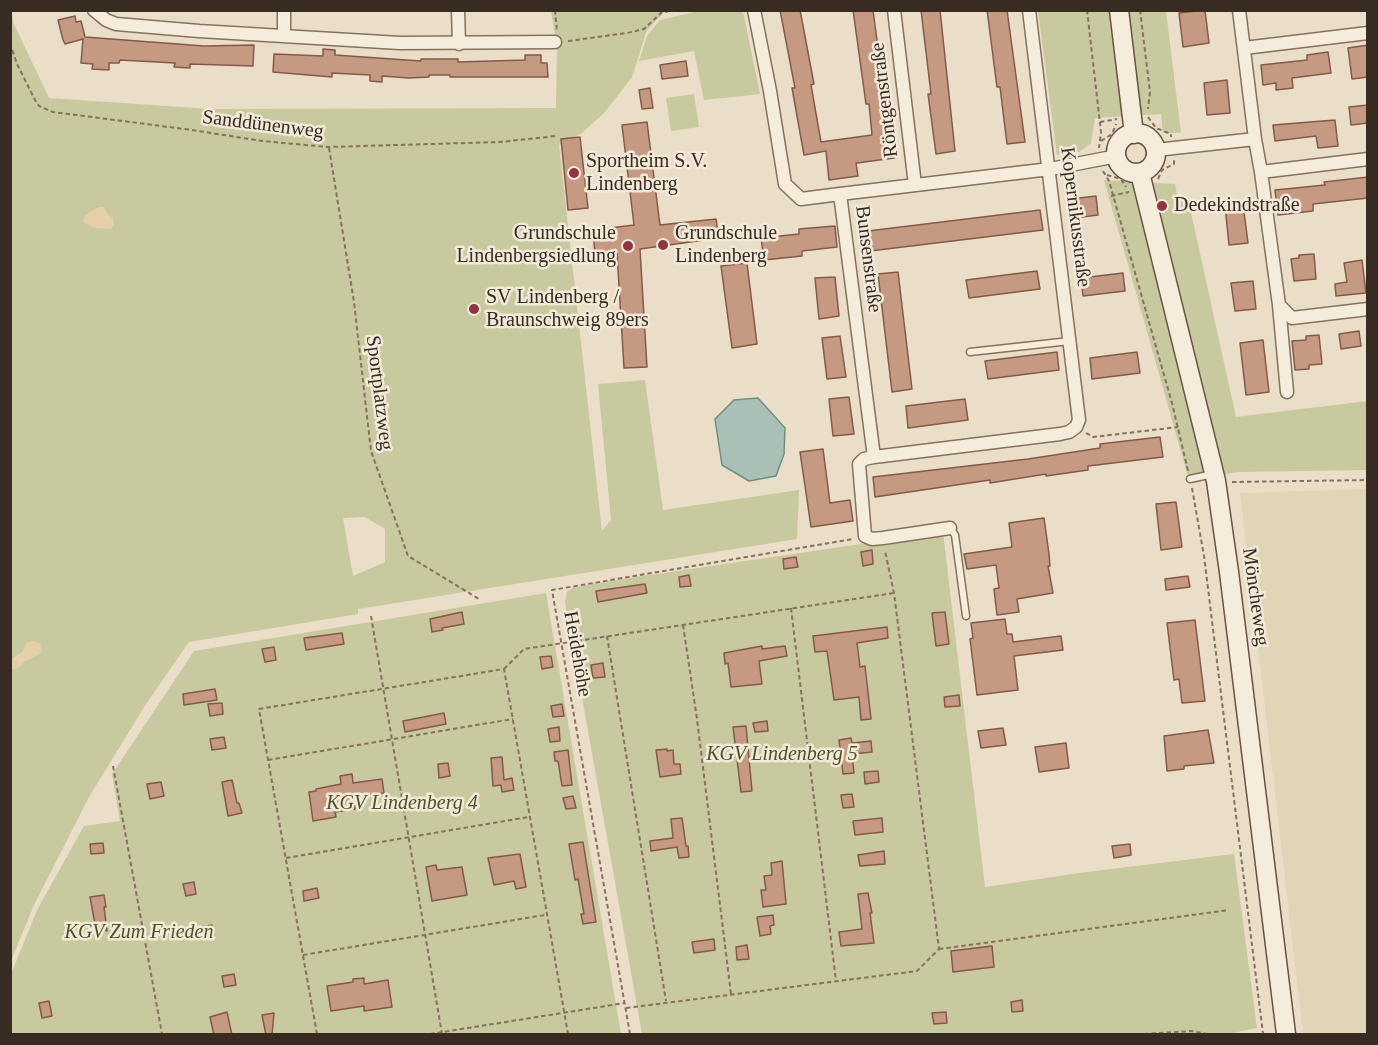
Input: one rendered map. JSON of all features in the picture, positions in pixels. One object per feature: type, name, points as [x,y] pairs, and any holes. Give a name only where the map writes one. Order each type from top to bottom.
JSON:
[{"type":"main road","points":[[1119,10],[1134,134]]},
{"type":"main road","points":[[1134,134],[1148,138],[1156,150],[1152,165],[1140,173],[1134,173],[1122,167],[1108,157],[1121,141],[1134,134]]},
{"type":"main road","name":"Möncheweg","points":[[1140,173],[1215,477],[1243,678],[1286,1035]]},
{"type":"street","points":[[94,10],[106,20],[116,24],[284,36],[400,43],[555,42]]},
{"type":"street","points":[[284,10],[284,36]]},
{"type":"street","points":[[458,10],[459,44]]},
{"type":"street","name":"Bunsenstraße","points":[[753,10],[770,91],[785,184],[801,199],[840,194],[874,457]]},
{"type":"street","name":"Röntgenstraße","points":[[894,10],[915,185]]},
{"type":"street","name":"Kopernikusstraße","points":[[1029,10],[1071,341],[1079,412],[1076,427]]},
{"type":"street","points":[[1239,10],[1279,305],[1287,392]]},
{"type":"street","points":[[1244,48],[1368,33]]},
{"type":"street","points":[[1156,150],[1255,139]]},
{"type":"street","points":[[840,194],[1050,169],[1108,157]]},
{"type":"street","points":[[1261,172],[1368,159]]},
{"type":"street","points":[[1279,305],[1292,318],[1368,309]]},
{"type":"street","points":[[950,528],[883,538],[872,539],[865,536],[859,464],[864,459],[874,457],[1060,434],[1076,427]]},
{"type":"lane","points":[[970,352],[1071,341]]},
{"type":"lane","points":[[1190,479],[1215,477]]},
{"type":"lane","points":[[950,528],[955,535],[966,616]]},
{"type":"path","points":[[555,10],[557,30],[555,42],[590,40],[627,33],[644,28],[661,12],[673,10]]},
{"type":"path","points":[[1087,10],[1101,132],[1100,142],[1108,157],[1102,170],[1106,175],[1178,427],[1204,556],[1263,1035]]},
{"type":"path","points":[[1140,10],[1150,92],[1147,115]]},
{"type":"path","name":"Sanddünenweg","points":[[10,44],[28,88],[36,102],[46,110],[262,141],[328,147],[500,142],[556,136]]},
{"type":"path","points":[[1100,142],[1112,134],[1117,118]]},
{"type":"path","name":"Sportplatzweg","points":[[328,147],[354,302],[370,451],[408,556],[480,599]]},
{"type":"path","points":[[1106,175],[1114,175],[1121,179],[1128,192]]},
{"type":"path","points":[[1076,427],[1094,437],[1178,427]]},
{"type":"path","points":[[1215,477],[1368,480]]},
{"type":"path","name":"Heidehöhe","points":[[630,1035],[552,590],[865,536]]},
{"type":"path","points":[[883,538],[894,593],[939,949]]},
{"type":"path","points":[[316,1035],[259,709],[504,669],[524,649],[894,593]]},
{"type":"path","points":[[791,608],[836,981]]},
{"type":"path","points":[[371,616],[442,1033]]},
{"type":"path","points":[[683,625],[731,994]]},
{"type":"path","points":[[607,636],[666,1002]]},
{"type":"path","points":[[504,669],[568,1035]]},
{"type":"path","points":[[268,760],[513,719]]},
{"type":"path","points":[[113,766],[162,1035]]},
{"type":"path","points":[[286,858],[530,817]]},
{"type":"path","points":[[626,1008],[917,971],[939,949],[1229,910]]},
{"type":"path","points":[[303,955],[546,914]]},
{"type":"path","points":[[430,1035],[625,1003]]},
{"type":"path","points":[[1144,1035],[1192,1031],[1208,1035]]},
{"type":"shaded area","points":[[758,398],[785,428],[784,454],[776,476],[749,481],[722,465],[715,419],[734,400]]},
{"type":"shaded area","points":[[1367,489],[1367,1034],[1303,1034],[1240,493]]},
{"type":"green space","points":[[11,11],[14,24],[49,98],[211,109],[556,108],[557,47],[551,11],[665,11],[647,30],[632,77],[605,112],[582,133],[559,145],[602,531],[611,520],[598,384],[645,380],[663,510],[799,490],[797,539],[358,609],[358,614],[189,642],[146,704],[89,797],[34,905],[11,961]],"holes":[[[365,517],[385,529],[385,562],[353,576],[343,518]]]},
{"type":"green space","points":[[699,11],[743,11],[760,94],[704,100],[694,51],[639,61],[647,36],[660,20]]},
{"type":"green space","points":[[1038,11],[1166,11],[1181,133],[1163,133],[1161,114],[1095,118],[1091,143],[1078,153],[1057,155]]},
{"type":"green space","points":[[694,94],[699,127],[671,131],[666,98]]},
{"type":"green space","points":[[1104,180],[1175,184],[1178,200],[1188,199],[1236,417],[1367,401],[1367,470],[1238,472],[1189,480]]},
{"type":"green space","name":"KGV Lindenberg 5","points":[[943,532],[985,887],[1234,854],[1257,1028],[1228,1034],[642,1034],[565,602],[567,592],[574,587],[609,581]]},
{"type":"green space","name":"KGV Lindenberg 4","points":[[546,593],[621,1034],[11,1034],[11,974],[38,908],[84,826],[120,821],[112,774],[194,651]]},
{"type":"sand","points":[[99,207],[104,207],[108,215],[113,218],[114,225],[111,229],[94,228],[83,222],[85,215]]},
{"type":"sand","points":[[27,642],[40,643],[42,651],[40,654],[11,670],[11,659],[22,652]]},
{"type":"building","points":[[780,10],[800,10],[814,84],[811,85],[821,142],[872,135],[853,10],[873,10],[885,102],[888,102],[894,158],[856,163],[858,176],[829,180],[826,151],[804,155],[792,88],[795,88]]},
{"type":"building","points":[[921,10],[940,10],[955,151],[936,154]]},
{"type":"building","points":[[987,10],[1007,10],[1025,142],[1007,144]]},
{"type":"building","points":[[1205,10],[1209,43],[1183,47],[1179,13]]},
{"type":"building","points":[[75,16],[76,22],[81,21],[85,37],[204,46],[254,45],[253,66],[190,64],[190,68],[174,67],[175,63],[120,60],[119,63],[109,63],[109,70],[92,69],[93,64],[81,63],[83,39],[65,44],[63,40],[58,20]]},
{"type":"building","points":[[1368,45],[1368,77],[1352,79],[1348,48]]},
{"type":"building","points":[[323,49],[335,50],[335,55],[421,61],[421,59],[458,59],[458,62],[525,60],[525,55],[541,55],[541,63],[547,63],[548,77],[429,75],[429,77],[409,78],[382,76],[382,82],[370,81],[370,75],[332,73],[332,77],[273,72],[274,54],[323,56]]},
{"type":"building","points":[[1328,52],[1331,73],[1292,78],[1293,88],[1276,90],[1276,83],[1263,85],[1261,65],[1307,60],[1307,55]]},
{"type":"building","points":[[686,61],[688,76],[662,79],[660,65]]},
{"type":"building","points":[[1227,80],[1230,113],[1207,115],[1204,83]]},
{"type":"building","points":[[650,88],[653,108],[642,109],[639,90]]},
{"type":"building","points":[[1368,105],[1368,123],[1351,125],[1349,107]]},
{"type":"building","points":[[1335,120],[1338,146],[1318,148],[1316,136],[1275,141],[1273,125]]},
{"type":"building","name":"Grundschule Lindenbergsiedlung","points":[[647,122],[660,225],[716,219],[719,238],[640,249],[647,367],[624,368],[617,253],[595,255],[593,230],[634,225],[622,125]]},
{"type":"building","name":"Sportheim S.V. Lindenberg","points":[[580,137],[588,208],[568,210],[561,139]]},
{"type":"building","points":[[1368,177],[1368,198],[1313,204],[1313,211],[1278,215],[1275,190],[1325,185],[1324,182]]},
{"type":"building","points":[[1096,196],[1098,215],[1074,218],[1071,199]]},
{"type":"building","points":[[1243,204],[1248,243],[1229,245],[1225,206]]},
{"type":"building","points":[[1040,210],[1043,230],[870,251],[868,231]]},
{"type":"building","points":[[835,226],[837,247],[802,251],[802,256],[764,260],[761,238],[799,234],[799,229]]},
{"type":"building","points":[[1314,254],[1316,279],[1294,281],[1291,259],[1299,258],[1299,255]]},
{"type":"building","points":[[1362,260],[1366,293],[1336,296],[1335,284],[1347,282],[1344,263]]},
{"type":"building","points":[[747,263],[757,344],[732,348],[721,266]]},
{"type":"building","points":[[1037,271],[1040,289],[969,298],[966,280]]},
{"type":"building","points":[[898,272],[912,389],[892,392],[878,274]]},
{"type":"building","points":[[1123,273],[1125,291],[1083,296],[1081,278]]},
{"type":"building","points":[[835,277],[839,316],[819,319],[815,278]]},
{"type":"building","points":[[1253,281],[1256,309],[1235,311],[1231,283]]},
{"type":"building","points":[[1359,331],[1361,346],[1341,349],[1339,334]]},
{"type":"building","points":[[1319,335],[1322,364],[1309,365],[1309,369],[1295,370],[1292,341],[1306,340],[1306,336]]},
{"type":"building","points":[[840,336],[846,377],[827,379],[822,338]]},
{"type":"building","points":[[1263,340],[1269,392],[1246,395],[1240,343]]},
{"type":"building","points":[[1057,352],[1059,370],[988,379],[985,361]]},
{"type":"building","points":[[1137,352],[1140,373],[1092,379],[1090,358]]},
{"type":"building","points":[[849,397],[854,434],[833,436],[829,399]]},
{"type":"building","points":[[965,399],[968,420],[908,428],[906,406]]},
{"type":"building","points":[[1160,437],[1163,457],[1088,466],[1088,470],[1046,476],[1046,474],[990,483],[990,480],[875,497],[873,477],[1028,459],[1100,448],[1100,444]]},
{"type":"building","points":[[823,449],[830,503],[850,500],[853,521],[811,527],[800,452]]},
{"type":"building","points":[[1176,502],[1182,547],[1161,550],[1156,504]]},
{"type":"building","points":[[1044,518],[1053,593],[1017,599],[1019,612],[997,615],[994,589],[999,588],[996,565],[967,569],[964,554],[1012,547],[1009,523]]},
{"type":"building","points":[[872,550],[873,564],[863,566],[861,552]]},
{"type":"building","points":[[796,557],[798,567],[784,569],[783,559]]},
{"type":"building","points":[[689,575],[691,586],[680,587],[679,577]]},
{"type":"building","points":[[1188,576],[1190,587],[1166,590],[1165,579]]},
{"type":"building","points":[[645,584],[647,593],[598,602],[596,591]]},
{"type":"building","points":[[462,612],[464,624],[432,632],[430,619]]},
{"type":"building","points":[[945,612],[949,644],[936,646],[932,613]]},
{"type":"building","points":[[1005,619],[1007,634],[1012,634],[1013,642],[1061,636],[1063,650],[1014,656],[1018,690],[977,695],[970,639],[973,638],[971,623]]},
{"type":"building","points":[[1195,620],[1205,701],[1182,703],[1179,679],[1174,680],[1167,623]]},
{"type":"building","points":[[887,627],[888,638],[857,643],[860,667],[865,666],[871,719],[861,720],[859,697],[834,700],[827,651],[815,652],[813,636]]},
{"type":"building","points":[[342,633],[344,644],[306,650],[304,638]]},
{"type":"building","points":[[762,646],[762,649],[785,646],[787,656],[759,661],[762,684],[731,687],[728,663],[725,664],[724,653]]},
{"type":"building","points":[[274,647],[276,660],[265,662],[262,649]]},
{"type":"building","points":[[551,656],[553,667],[542,669],[540,657]]},
{"type":"building","points":[[603,663],[605,677],[593,678],[591,665]]},
{"type":"building","points":[[215,689],[217,700],[184,705],[183,694]]},
{"type":"building","points":[[959,695],[960,706],[945,707],[944,697]]},
{"type":"building","points":[[222,703],[223,714],[210,716],[208,704]]},
{"type":"building","points":[[562,704],[564,716],[553,717],[551,706]]},
{"type":"building","points":[[444,713],[446,724],[405,732],[403,721]]},
{"type":"building","points":[[767,721],[768,731],[755,732],[753,723]]},
{"type":"building","points":[[746,726],[752,791],[741,792],[733,727]]},
{"type":"building","points":[[559,727],[560,741],[550,742],[548,729]]},
{"type":"building","points":[[1003,728],[1006,745],[981,748],[978,731]]},
{"type":"building","points":[[1208,730],[1214,763],[1184,766],[1184,769],[1167,771],[1164,736]]},
{"type":"building","points":[[224,737],[226,748],[212,750],[210,739]]},
{"type":"building","points":[[851,738],[852,743],[871,741],[872,752],[852,754],[854,773],[843,774],[839,740]]},
{"type":"building","points":[[1066,743],[1069,768],[1039,772],[1035,747]]},
{"type":"building","points":[[667,749],[667,751],[673,750],[674,764],[680,764],[681,774],[660,777],[656,750]]},
{"type":"building","points":[[568,750],[572,785],[562,786],[558,761],[555,761],[554,752]]},
{"type":"building","points":[[502,757],[504,780],[512,778],[514,790],[502,792],[501,785],[493,786],[491,758]]},
{"type":"building","points":[[448,763],[450,776],[439,778],[438,764]]},
{"type":"building","points":[[878,771],[879,782],[865,784],[864,772]]},
{"type":"building","points":[[352,774],[353,783],[382,779],[384,793],[353,796],[355,809],[335,812],[336,817],[313,821],[309,792],[341,784],[340,776]]},
{"type":"building","points":[[232,780],[237,803],[242,813],[228,816],[222,782]]},
{"type":"building","points":[[161,782],[164,796],[150,799],[147,784]]},
{"type":"building","points":[[852,794],[854,807],[843,808],[841,795]]},
{"type":"building","points":[[573,796],[576,808],[566,809],[563,798]]},
{"type":"building","points":[[682,818],[689,857],[679,858],[677,847],[651,851],[650,841],[673,838],[671,819]]},
{"type":"building","points":[[882,818],[883,832],[855,835],[853,821]]},
{"type":"building","points":[[583,842],[596,922],[583,924],[581,914],[584,914],[578,879],[575,880],[569,844]]},
{"type":"building","points":[[103,843],[104,853],[91,854],[90,844]]},
{"type":"building","points":[[1130,844],[1131,855],[1114,858],[1112,846]]},
{"type":"building","points":[[884,851],[885,864],[860,866],[858,855]]},
{"type":"building","points":[[520,854],[526,887],[516,889],[514,881],[494,885],[488,858]]},
{"type":"building","points":[[782,861],[786,904],[763,907],[761,890],[766,890],[764,876],[772,875],[771,863]]},
{"type":"building","points":[[436,865],[437,870],[462,867],[467,895],[432,901],[426,867]]},
{"type":"building","points":[[194,882],[196,894],[186,896],[183,884]]},
{"type":"building","points":[[317,888],[319,898],[304,901],[303,891]]},
{"type":"building","points":[[868,893],[874,943],[841,946],[839,932],[862,929],[858,894]]},
{"type":"building","points":[[104,895],[107,931],[95,924],[90,897]]},
{"type":"building","points":[[773,915],[774,925],[770,926],[771,934],[760,936],[757,917]]},
{"type":"building","points":[[212,925],[214,936],[202,938],[200,927]]},
{"type":"building","points":[[714,939],[715,950],[694,953],[692,942]]},
{"type":"building","points":[[747,945],[749,959],[737,960],[736,947]]},
{"type":"building","points":[[992,946],[994,967],[953,972],[951,951]]},
{"type":"building","points":[[234,974],[236,985],[224,987],[222,976]]},
{"type":"building","points":[[364,978],[364,984],[388,980],[392,1007],[364,1011],[364,1006],[331,1011],[327,986]]},
{"type":"building","points":[[1022,1000],[1023,1011],[1012,1012],[1011,1002]]},
{"type":"building","points":[[49,1001],[52,1016],[42,1018],[39,1003]]},
{"type":"building","points":[[227,1012],[232,1035],[214,1035],[210,1017]]},
{"type":"building","points":[[946,1012],[947,1023],[934,1024],[932,1013]]},
{"type":"building","points":[[274,1013],[272,1035],[266,1035],[262,1015]]},
{"type":"place","name":"Sportheim S.V. Lindenberg","points":[[574,173]]},
{"type":"place","name":"Dedekindstraße","points":[[1162,206]]},
{"type":"place","name":"Grundschule Lindenberg","points":[[663,245]]},
{"type":"place","name":"Grundschule Lindenbergsiedlung","points":[[628,246]]},
{"type":"place","name":"SV Lindenberg / Braunschweig 89ers","points":[[474,309]]},
{"type":"park label","name":"KGV Zum Frieden","points":[[139,933]]}]
